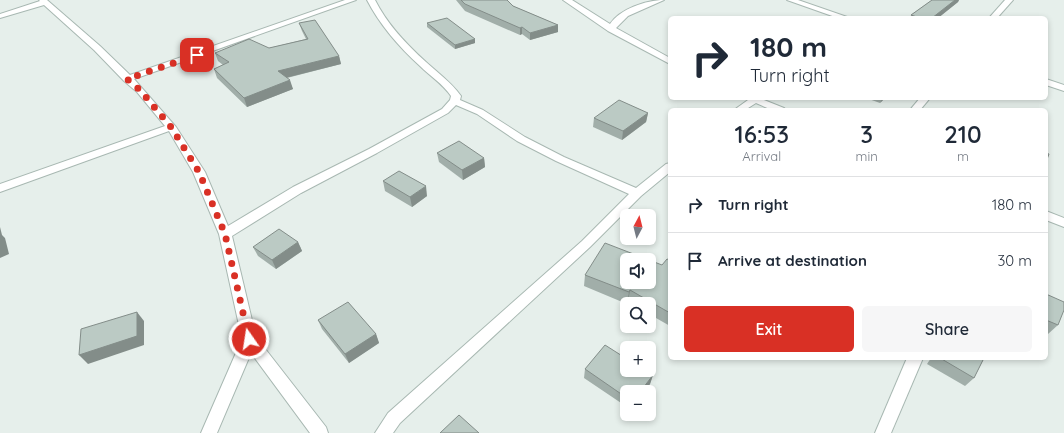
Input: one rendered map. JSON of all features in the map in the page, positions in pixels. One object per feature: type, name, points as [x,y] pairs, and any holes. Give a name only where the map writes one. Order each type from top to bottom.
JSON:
[{"type":"street","points":[[127,79],[352,0]]},
{"type":"street","points":[[225,234],[297,190],[373,151],[445,111],[455,101],[456,96],[452,90],[422,63],[397,36],[380,16],[371,0]]},
{"type":"street","points":[[567,0],[611,29],[668,60]]},
{"type":"street","points":[[611,29],[615,21],[620,16],[660,0]]},
{"type":"street","points":[[791,0],[840,16]]},
{"type":"street","points":[[995,16],[1009,0]]},
{"type":"street","points":[[0,16],[44,1],[97,48],[127,79],[140,90],[171,127],[199,172],[225,234],[249,339],[320,433]]},
{"type":"street","points":[[1048,83],[1064,88]]},
{"type":"street","points":[[741,108],[751,100]]},
{"type":"street","points":[[755,100],[776,108]]},
{"type":"street","points":[[917,108],[923,100]]},
{"type":"street","points":[[455,101],[480,112],[521,139],[560,160],[637,193]]},
{"type":"street","points":[[0,188],[171,127]]},
{"type":"street","points":[[383,433],[394,418],[586,244],[637,193],[668,168]]},
{"type":"street","points":[[1048,216],[1064,223]]},
{"type":"street","points":[[209,433],[249,339]]},
{"type":"street","points":[[883,433],[914,360]]},
{"type":"building","points":[[461,0],[507,0],[513,6],[558,25],[530,33],[522,27],[520,28],[465,4]]},
{"type":"building","points":[[932,0],[955,0],[935,16],[911,15]]},
{"type":"building","points":[[447,18],[475,39],[455,45],[427,23]]},
{"type":"building","points":[[315,20],[339,56],[278,71],[290,80],[244,98],[214,69],[229,62],[215,53],[249,39],[269,48],[308,39],[299,23]]},
{"type":"building","points":[[619,100],[648,113],[623,131],[594,118]]},
{"type":"building","points":[[459,141],[484,158],[462,170],[437,153]]},
{"type":"building","points":[[399,171],[426,186],[410,197],[383,181]]},
{"type":"building","points":[[279,229],[298,242],[272,260],[253,247]]},
{"type":"building","points":[[605,243],[631,253],[620,253],[620,289],[585,275]]},
{"type":"building","points":[[668,259],[668,312],[656,305],[656,297],[642,297],[630,290],[629,292],[621,289],[656,289],[656,263],[662,265]]},
{"type":"building","points":[[1048,295],[1064,302],[1064,310],[1058,325],[1048,321]]},
{"type":"building","points":[[348,302],[376,334],[345,354],[318,320]]},
{"type":"building","points":[[137,312],[137,336],[79,355],[81,329]]},
{"type":"building","points":[[605,345],[620,355],[620,377],[651,377],[645,385],[620,385],[620,393],[585,369]]},
{"type":"building","points":[[943,360],[983,360],[974,378]]},
{"type":"building","points":[[459,415],[479,433],[440,433]]},
{"type":"route","points":[[197,55],[127,79],[140,90],[171,127],[199,172],[225,234],[249,339]]}]
